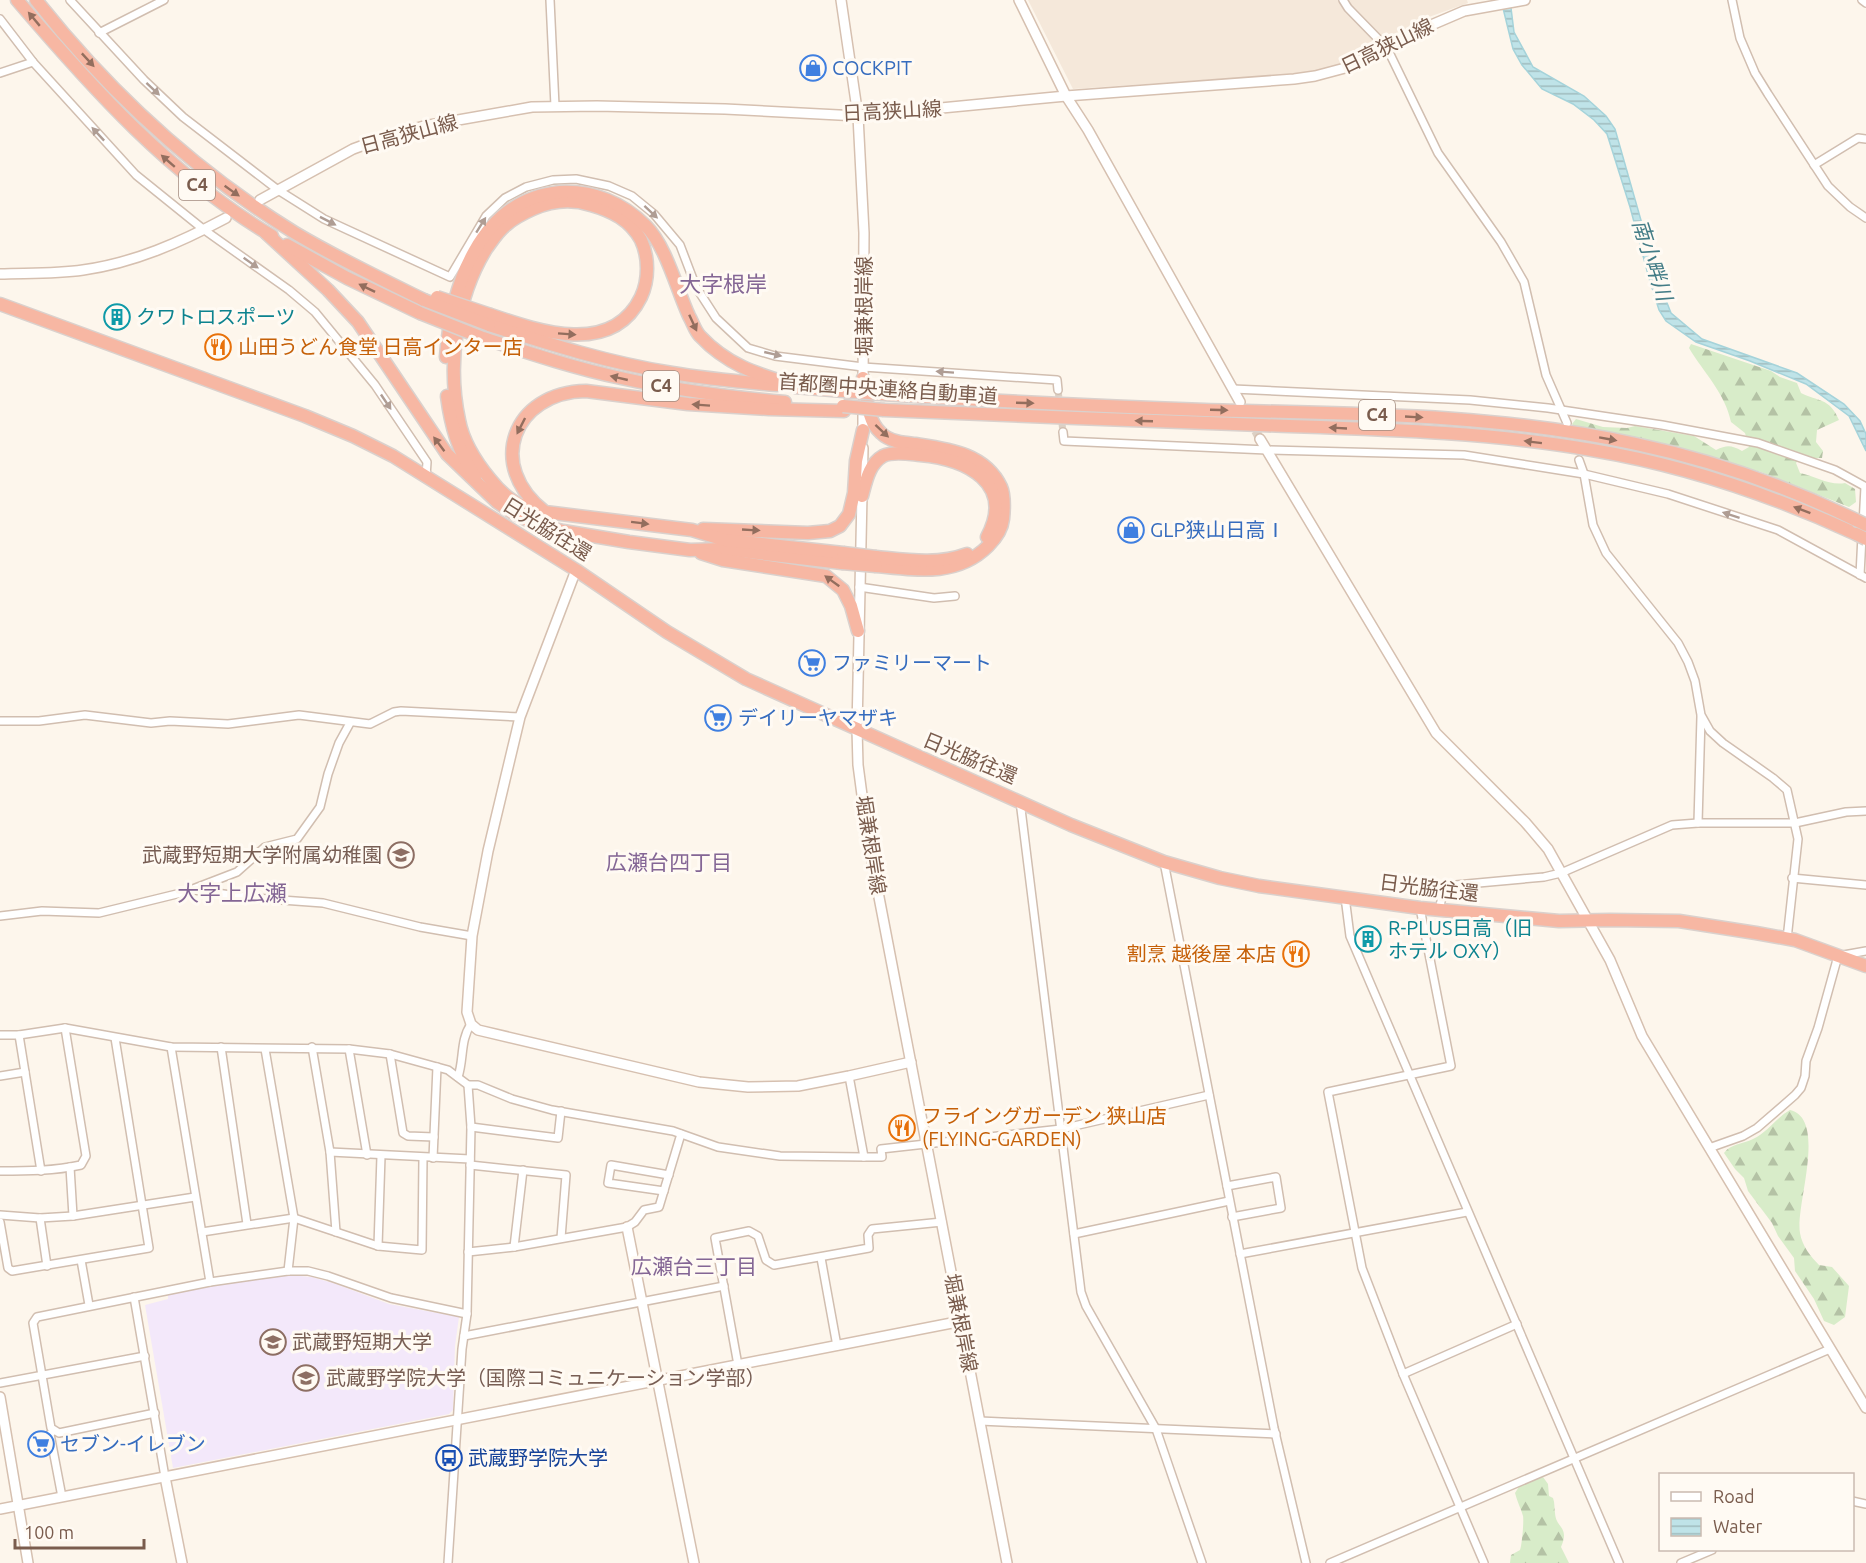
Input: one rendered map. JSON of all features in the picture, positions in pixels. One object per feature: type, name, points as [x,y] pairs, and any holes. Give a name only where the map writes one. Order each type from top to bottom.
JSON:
[{"type":"highway","name":"首都圏中央連絡自動車道","points":[[17,0],[92,86],[160,155],[218,200],[266,233],[347,278],[420,313],[483,338],[587,370],[662,386],[742,398],[844,409],[1341,428],[1554,444],[1634,458],[1682,470],[1776,500],[1861,537]]},
{"type":"highway","name":"首都圏中央連絡自動車道","points":[[36,0],[103,77],[141,114],[196,163],[258,209],[360,269],[426,297],[590,356],[660,371],[723,380],[844,391],[1017,402],[1445,419],[1556,430],[1636,443],[1735,470],[1820,502],[1861,522]]},
{"type":"highway","points":[[483,488],[460,449],[450,423],[446,363],[447,340],[455,297],[473,253],[495,222],[530,199],[547,194],[574,191],[606,198],[632,213],[649,228],[666,258],[698,334],[721,356],[744,369],[800,387]]},
{"type":"highway","points":[[490,320],[558,334],[581,335],[613,327],[637,306],[645,289],[647,273],[642,243],[635,231],[609,210],[582,202],[543,205],[504,225],[481,258],[468,286],[460,320],[454,368],[454,390],[459,422],[470,450],[495,486],[521,505],[545,512],[692,530],[724,529],[808,533],[830,531],[840,526],[849,514],[854,493],[856,461],[863,430]]},
{"type":"highway","points":[[266,233],[328,290],[358,322],[442,448],[497,502],[513,513],[538,525],[629,542],[690,550],[723,549],[843,558]]},
{"type":"highway","name":"日光脇往還","points":[[0,304],[354,436],[393,456],[576,570],[712,660],[777,694],[1071,825],[1164,862],[1247,884],[1420,908],[1559,921],[1679,921],[1786,939],[1866,966]]},
{"type":"highway","points":[[692,530],[724,540],[926,571],[950,568],[965,563],[980,554],[995,539],[1002,525],[1003,490],[995,476],[981,463],[951,450],[898,442],[879,433],[873,422],[863,372]]},
{"type":"highway","points":[[545,512],[522,490],[515,474],[512,458],[515,437],[523,419],[542,401],[559,394],[586,391],[688,404],[844,409]]},
{"type":"highway","points":[[862,495],[867,477],[874,465],[884,456],[895,453],[928,455],[968,466],[981,476],[991,488],[996,509],[993,525],[986,538],[966,555],[921,562],[876,562]]},
{"type":"highway","points":[[690,550],[723,560],[826,576],[843,590],[851,606],[858,631]]},
{"type":"street","points":[[70,0],[144,80],[183,117],[278,190],[324,219],[450,277],[486,216],[505,198],[525,187],[553,180],[576,179],[609,186],[632,196],[654,214],[680,245],[696,287],[716,318],[748,348],[775,356],[863,372],[1057,380],[1058,390]]},
{"type":"street","points":[[99,33],[164,0]]},
{"type":"street","points":[[550,0],[555,106]]},
{"type":"street","name":"堀兼根岸線","points":[[841,0],[858,116],[864,233],[858,765],[868,840],[1007,1563]]},
{"type":"street","points":[[1019,0],[1066,96],[1088,130],[1240,402]]},
{"type":"street","points":[[1343,0],[1387,48],[1438,153],[1501,242],[1524,282],[1544,366],[1567,423]]},
{"type":"street","name":"日高狭山線","points":[[260,200],[353,149],[391,135],[424,126],[500,112],[555,106],[725,109],[858,116],[1315,76],[1346,68],[1422,29],[1464,11],[1525,0]]},
{"type":"street","points":[[1731,0],[1740,38],[1755,73],[1828,186],[1850,207],[1866,218]]},
{"type":"street","points":[[1862,0],[1866,3]]},
{"type":"street","points":[[0,20],[33,62],[136,175],[315,312],[375,385],[427,462],[426,477]]},
{"type":"street","points":[[0,74],[33,62]]},
{"type":"street","points":[[1814,165],[1858,138],[1866,139]]},
{"type":"street","points":[[0,274],[57,273],[110,265],[167,247],[226,218]]},
{"type":"street","points":[[1063,432],[1064,441],[1267,450],[1464,455],[1584,474],[1668,494],[1778,530],[1863,577],[1866,487],[1835,470],[1758,443],[1662,425],[1470,400],[1233,389]]},
{"type":"street","points":[[1260,439],[1436,733],[1525,822],[1548,849],[1610,960],[1642,1036],[1866,1408]]},
{"type":"street","points":[[1579,460],[1584,474],[1593,525],[1606,553],[1678,643],[1695,681],[1701,716],[1698,823]]},
{"type":"street","points":[[576,570],[520,717],[488,851],[472,936],[466,1011],[471,1024],[478,1030],[699,1082],[773,1088],[798,1086],[911,1062]]},
{"type":"street","points":[[859,587],[934,598],[954,596]]},
{"type":"street","points":[[0,721],[39,721],[84,715],[151,723],[170,721],[228,724],[299,716],[370,724],[394,712],[402,711],[520,717]]},
{"type":"street","points":[[1701,716],[1710,732],[1787,790],[1798,839],[1786,939]]},
{"type":"street","points":[[0,916],[42,910],[99,913],[192,890],[237,872],[265,847],[297,839],[320,807],[339,743],[350,723]]},
{"type":"street","points":[[1020,801],[1081,1292],[1086,1306],[1156,1429],[1202,1563]]},
{"type":"street","points":[[1439,909],[1445,886],[1544,877],[1561,873],[1672,825],[1795,823],[1846,812],[1866,811]]},
{"type":"street","points":[[1164,862],[1239,1254],[1276,1434],[1306,1563]]},
{"type":"street","points":[[1792,878],[1866,885]]},
{"type":"street","points":[[192,890],[253,898],[324,903],[420,927],[472,936]]},
{"type":"street","points":[[1345,897],[1350,936],[1619,1563]]},
{"type":"street","points":[[1420,908],[1451,1065],[1329,1092],[1362,1268],[1403,1374],[1484,1563]]},
{"type":"street","points":[[1709,1148],[1743,1136],[1757,1128],[1801,1088],[1806,1061],[1818,1028],[1838,956],[1866,951]]},
{"type":"street","points":[[458,1077],[461,1069],[464,1035],[471,1024]]},
{"type":"street","points":[[0,1171],[41,1171],[70,1167],[81,1165],[86,1156],[64,1028]]},
{"type":"street","points":[[0,1035],[19,1035],[64,1028],[171,1047],[349,1049],[390,1054],[447,1070],[468,1086],[471,1127],[467,1314],[457,1420],[448,1563]]},
{"type":"street","points":[[19,1035],[41,1171]]},
{"type":"street","points":[[0,1222],[8,1268],[12,1271],[149,1248],[115,1038]]},
{"type":"street","points":[[171,1047],[210,1282]]},
{"type":"street","points":[[220,1047],[247,1224]]},
{"type":"street","points":[[312,1047],[330,1152],[336,1232]]},
{"type":"street","points":[[266,1049],[294,1218],[288,1270]]},
{"type":"street","points":[[349,1049],[367,1155]]},
{"type":"street","points":[[390,1054],[403,1132],[408,1137],[434,1137]]},
{"type":"street","points":[[433,1158],[437,1067]]},
{"type":"street","points":[[0,1076],[25,1072]]},
{"type":"street","points":[[849,1076],[864,1157]]},
{"type":"street","points":[[468,1086],[478,1085],[512,1099],[561,1112],[673,1131],[718,1147],[780,1156],[882,1157],[881,1149],[1061,1129],[1209,1095]]},
{"type":"street","points":[[471,1127],[558,1138],[561,1112]]},
{"type":"street","points":[[468,1252],[514,1247],[627,1227],[635,1222],[644,1210],[658,1207],[681,1134]]},
{"type":"street","points":[[330,1152],[433,1158],[566,1175],[561,1238]]},
{"type":"street","points":[[378,1246],[381,1156]]},
{"type":"street","points":[[202,1232],[294,1218],[378,1246],[422,1250],[423,1158]]},
{"type":"street","points":[[664,1191],[608,1184],[610,1166],[669,1175]]},
{"type":"street","points":[[70,1167],[73,1216]]},
{"type":"street","points":[[514,1247],[523,1170]]},
{"type":"street","points":[[1227,1186],[1276,1177],[1281,1208],[1232,1217]]},
{"type":"street","points":[[0,1215],[40,1218],[73,1216],[195,1197]]},
{"type":"street","points":[[1074,1234],[1229,1201]]},
{"type":"street","points":[[1239,1254],[1467,1212]]},
{"type":"street","points":[[40,1218],[48,1266]]},
{"type":"street","points":[[738,1365],[715,1238],[749,1231],[758,1236],[766,1260],[774,1265],[868,1248],[868,1235],[872,1230],[942,1222]]},
{"type":"street","points":[[627,1227],[694,1563]]},
{"type":"street","points":[[821,1258],[837,1346]]},
{"type":"street","points":[[81,1260],[89,1305]]},
{"type":"street","points":[[155,1413],[59,1433],[53,1431],[34,1319],[89,1305],[288,1270],[308,1271],[391,1298],[467,1314]]},
{"type":"street","points":[[464,1335],[724,1286]]},
{"type":"street","points":[[134,1297],[182,1563]]},
{"type":"street","points":[[0,1509],[962,1321]]},
{"type":"street","points":[[1403,1374],[1517,1324]]},
{"type":"street","points":[[1330,1563],[1830,1349]]},
{"type":"street","points":[[0,1383],[145,1356]]},
{"type":"street","points":[[0,1397],[28,1563]]},
{"type":"street","points":[[980,1421],[1276,1434]]},
{"type":"street","points":[[53,1431],[50,1434],[62,1497]]},
{"type":"street","points":[[1681,1563],[1710,1551]]},
{"type":"shaded area","points":[[1028,0],[1467,0],[1468,3],[1426,18],[1361,56],[1329,68],[1292,74],[1073,89]]},
{"type":"shaded area","name":"武蔵野学院大学（国際コミュニケーション学部）","points":[[288,1275],[312,1277],[389,1304],[459,1317],[455,1346],[453,1410],[449,1414],[173,1468],[145,1305],[168,1299],[168,1294]]},
{"type":"green space","points":[[1691,344],[1771,371],[1797,383],[1801,393],[1823,401],[1831,407],[1839,420],[1817,430],[1816,442],[1823,451],[1822,458],[1813,458],[1803,454],[1796,463],[1800,473],[1828,482],[1845,483],[1855,489],[1856,502],[1849,507],[1761,472],[1657,444],[1580,432],[1572,424],[1576,419],[1603,427],[1635,426],[1694,436],[1716,450],[1729,446],[1742,451],[1749,447],[1745,433],[1731,422],[1719,392],[1689,348]]},
{"type":"green space","points":[[1790,1110],[1801,1117],[1807,1129],[1809,1146],[1800,1220],[1801,1238],[1807,1251],[1819,1265],[1832,1267],[1849,1286],[1845,1317],[1834,1325],[1824,1321],[1814,1299],[1795,1271],[1794,1258],[1748,1191],[1744,1178],[1724,1153],[1733,1146],[1758,1136]]},
{"type":"green space","points":[[1543,1477],[1548,1484],[1549,1496],[1554,1500],[1556,1518],[1564,1535],[1561,1547],[1569,1563],[1510,1563],[1511,1555],[1520,1550],[1523,1528],[1523,1516],[1515,1493],[1520,1485]]},
{"type":"water","name":"南小畔川","points":[[1501,0],[1510,0],[1514,32],[1533,67],[1584,96],[1606,116],[1615,129],[1658,280],[1671,313],[1702,339],[1797,373],[1844,404],[1860,421],[1866,434],[1866,451],[1849,416],[1806,384],[1696,342],[1666,321],[1659,310],[1607,134],[1594,120],[1573,104],[1542,89],[1522,65],[1513,49]]},
{"type":"tunnel","points":[[1058,390],[1063,432]]},
{"type":"tunnel","points":[[1243,407],[1260,439]]},
{"type":"place","name":"COCKPIT","points":[[813,68]]},
{"type":"place","name":"クワトロスポーツ","points":[[117,317]]},
{"type":"place","name":"山田うどん食堂 日高インター店","points":[[218,347]]},
{"type":"place","name":"GLP狭山日高Ⅰ","points":[[1131,530]]},
{"type":"place","name":"ファミリーマート","points":[[812,663]]},
{"type":"place","name":"デイリーヤマザキ","points":[[718,718]]},
{"type":"place","name":"武蔵野短期大学附属幼稚園","points":[[401,855]]},
{"type":"place","name":"R-PLUS日高（旧 ホテル OXY）","points":[[1368,939]]},
{"type":"place","name":"割烹 越後屋 本店","points":[[1296,954]]},
{"type":"place","name":"フライングガーデン 狭山店 (FLYING-GARDEN)","points":[[902,1128]]},
{"type":"place","name":"武蔵野短期大学","points":[[273,1342]]},
{"type":"place","name":"武蔵野学院大学（国際コミュニケーション学部）","points":[[306,1378]]},
{"type":"place","name":"セブン-イレブン","points":[[41,1444]]},
{"type":"place","name":"武蔵野学院大学","points":[[449,1458]]},
{"type":"district","name":"大字根岸","points":[[723,284]]},
{"type":"district","name":"広瀬台四丁目","points":[[669,863]]},
{"type":"district","name":"大字上広瀬","points":[[232,893]]},
{"type":"district","name":"広瀬台三丁目","points":[[694,1267]]}]
